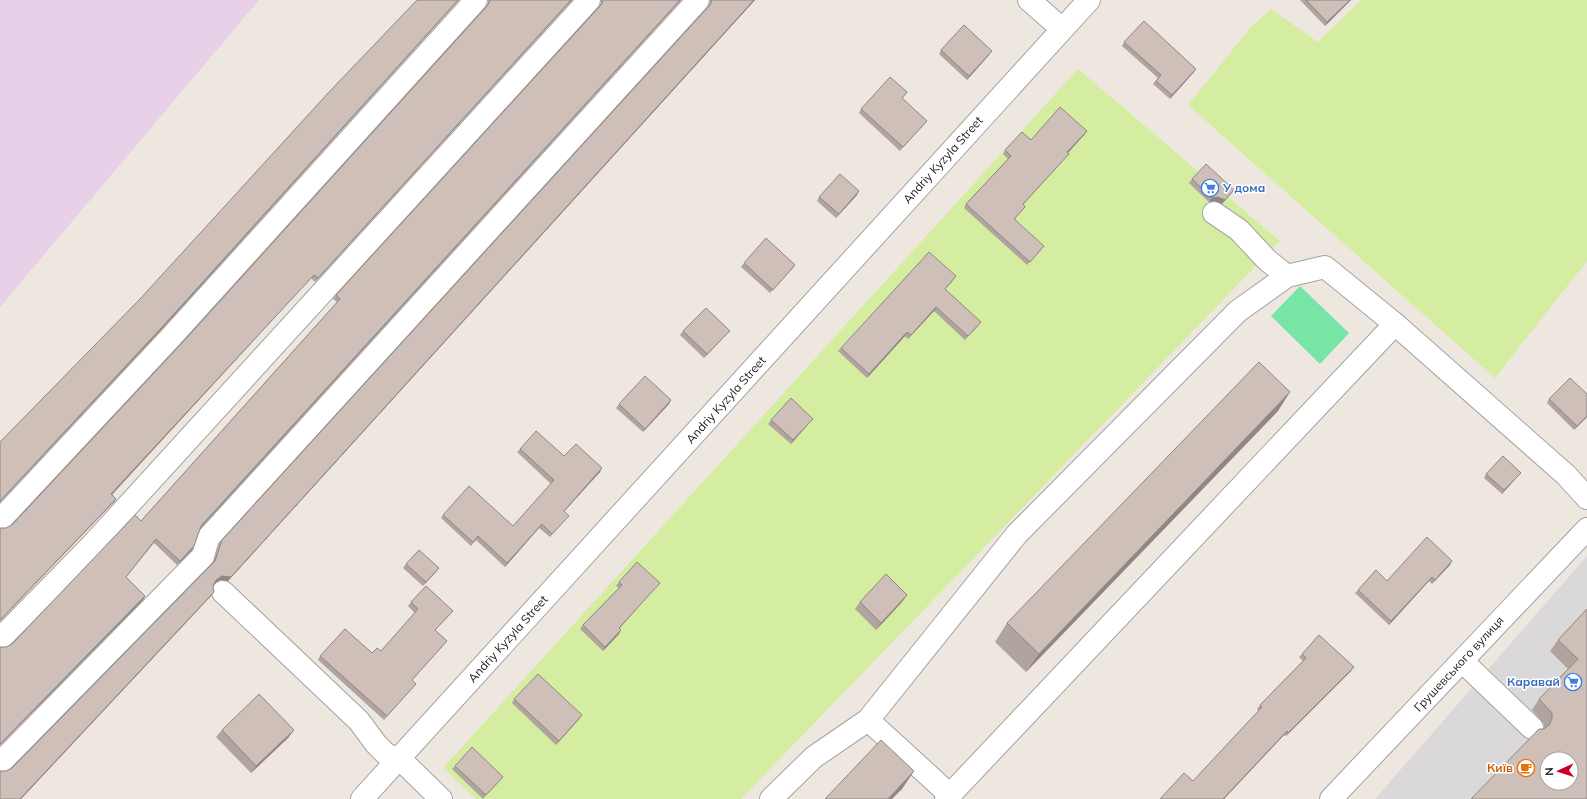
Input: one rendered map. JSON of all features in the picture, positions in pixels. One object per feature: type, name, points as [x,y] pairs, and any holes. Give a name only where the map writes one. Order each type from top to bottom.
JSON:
[{"type":"street","points":[[0,520],[171,337],[476,0]]},
{"type":"street","points":[[0,639],[91,546],[589,0]]},
{"type":"street","points":[[0,763],[203,556],[208,538],[698,0]]},
{"type":"street","points":[[1029,0],[1062,29]]},
{"type":"street","name":"Andriy Kyzyla Street","points":[[362,799],[1089,0]]},
{"type":"street","points":[[1214,213],[1239,230],[1267,260],[1287,276]]},
{"type":"street","points":[[771,799],[814,757],[868,720],[1017,534],[1238,312],[1287,276],[1325,267],[1395,324],[1566,475],[1587,498]]},
{"type":"street","points":[[868,720],[948,797],[1395,324]]},
{"type":"street","name":"Грушевського вулиця","points":[[1331,799],[1587,529]]},
{"type":"street","points":[[224,592],[359,721],[376,744],[387,755],[400,759],[441,799]]},
{"type":"street","points":[[1462,662],[1532,728]]},
{"type":"shaded area","points":[[0,0],[259,0],[0,307]]},
{"type":"shaded area","points":[[1587,556],[1587,799],[1375,799]]},
{"type":"green space","points":[[1361,0],[1587,0],[1587,261],[1495,378],[1188,105],[1251,27],[1271,9],[1318,42]]},
{"type":"green space","points":[[1078,69],[1280,241],[741,799],[476,799],[443,768]]},
{"type":"green space","points":[[1300,286],[1349,333],[1320,364],[1271,316]]},
{"type":"building","points":[[417,0],[458,0],[164,325],[0,501],[0,442],[140,299],[330,91]]},
{"type":"building","points":[[490,0],[571,0],[318,278],[314,275],[111,494],[116,499],[0,620],[0,528],[6,528],[12,525],[183,342],[488,5]]},
{"type":"building","points":[[603,0],[680,0],[201,526],[194,546],[180,561],[156,539],[126,577],[145,596],[0,744],[0,647],[6,647],[12,644],[135,515],[141,521],[340,299],[336,295],[601,5]]},
{"type":"building","points":[[712,0],[754,0],[231,577],[222,576],[216,580],[213,586],[214,592],[20,799],[0,799],[0,771],[6,771],[12,768],[215,561],[222,540],[710,5]]},
{"type":"building","points":[[1306,0],[1350,0],[1327,22]]},
{"type":"building","points":[[1144,21],[1196,69],[1172,95],[1156,81],[1161,75],[1124,42]]},
{"type":"building","points":[[964,25],[992,51],[969,76],[941,50]]},
{"type":"building","points":[[890,77],[907,92],[902,98],[927,121],[903,147],[861,109]]},
{"type":"building","points":[[1060,107],[1087,131],[1067,152],[1069,154],[1023,204],[1025,207],[1014,219],[1044,246],[1030,262],[966,204],[1011,156],[1005,150],[1022,132],[1031,140]]},
{"type":"building","name":"У дома","points":[[1206,164],[1234,190],[1225,200],[1218,197],[1212,198],[1192,179]]},
{"type":"building","points":[[840,174],[859,191],[839,214],[819,197]]},
{"type":"building","points":[[766,238],[795,265],[773,290],[744,263]]},
{"type":"building","points":[[929,252],[956,276],[945,289],[981,322],[968,336],[936,307],[911,335],[907,332],[869,374],[841,348]]},
{"type":"building","points":[[706,308],[730,331],[707,354],[683,331]]},
{"type":"building","points":[[1259,362],[1290,392],[1039,654],[1007,623]]},
{"type":"building","points":[[645,376],[671,400],[645,429],[619,404]]},
{"type":"building","points":[[1570,378],[1587,394],[1587,416],[1577,426],[1549,399]]},
{"type":"building","points":[[791,398],[813,419],[793,440],[771,420]]},
{"type":"building","points":[[536,431],[564,456],[576,444],[602,468],[564,511],[569,516],[552,534],[542,524],[507,563],[478,536],[473,542],[443,515],[469,486],[513,526],[554,480],[520,449]]},
{"type":"building","points":[[1503,456],[1521,473],[1504,490],[1486,474]]},
{"type":"building","points":[[1427,537],[1452,561],[1435,580],[1432,577],[1391,621],[1358,590],[1376,570],[1387,581]]},
{"type":"building","points":[[419,550],[439,568],[426,582],[406,564]]},
{"type":"building","points":[[637,562],[660,583],[619,628],[621,630],[605,647],[583,625],[622,585],[619,582]]},
{"type":"building","points":[[886,574],[907,595],[881,623],[860,602]]},
{"type":"building","points":[[426,586],[453,611],[435,630],[447,641],[412,680],[416,684],[387,716],[320,656],[345,629],[372,653],[377,648],[381,651],[418,609],[411,602]]},
{"type":"building","points":[[1587,609],[1587,799],[1471,799],[1539,729],[1544,729],[1549,725],[1552,719],[1552,713],[1539,699],[1578,659],[1558,640]]},
{"type":"building","points":[[1319,635],[1354,667],[1288,733],[1287,731],[1223,799],[1160,799],[1184,773],[1193,781],[1262,707],[1260,705],[1306,658],[1302,654]]},
{"type":"building","points":[[538,674],[582,715],[559,741],[514,699]]},
{"type":"building","points":[[259,694],[294,730],[256,766],[222,730]]},
{"type":"building","points":[[881,740],[914,771],[888,799],[825,799]]},
{"type":"building","points":[[472,747],[503,777],[486,795],[455,766]]},
{"type":"place","name":"У дома","points":[[1210,188]]},
{"type":"place","name":"Каравай","points":[[1573,682]]},
{"type":"place","name":"Київ","points":[[1526,768]]}]
